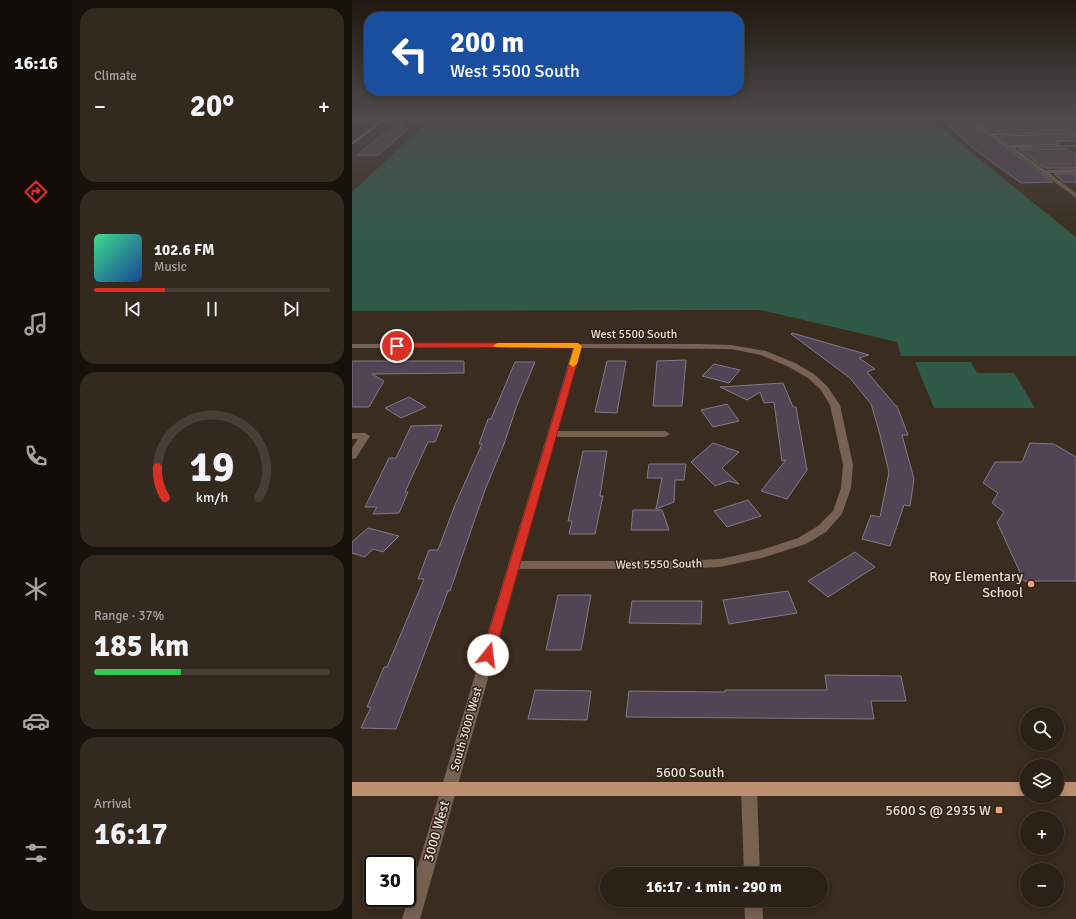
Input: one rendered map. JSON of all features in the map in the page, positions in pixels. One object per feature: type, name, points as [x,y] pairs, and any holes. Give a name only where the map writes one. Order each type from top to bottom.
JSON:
[{"type":"main road","name":"5600 South","points":[[352,789],[1020,789]]},
{"type":"main road","points":[[1064,789],[1076,789]]},
{"type":"street","points":[[1028,160],[1076,196]]},
{"type":"street","points":[[1044,172],[1076,171]]},
{"type":"street","name":"West 5500 South","points":[[352,346],[732,347],[763,353],[792,365],[811,376],[824,388],[835,405],[848,465],[846,488],[838,512],[822,529],[802,541]]},
{"type":"street","name":"South 3000 West","points":[[448,789],[578,346]]},
{"type":"street","points":[[552,434],[665,434]]},
{"type":"street","points":[[352,436],[365,436],[352,456]]},
{"type":"street","name":"West 5550 South","points":[[514,565],[678,565],[720,563],[762,554],[802,541]]},
{"type":"street","name":"3000 West","points":[[411,919],[448,789]]},
{"type":"street","points":[[749,789],[752,867]]},
{"type":"street","points":[[753,907],[754,919]]},
{"type":"green space","points":[[387,160],[980,160],[1076,237],[1076,356],[901,356],[897,342],[761,310],[352,311],[352,192]]},
{"type":"green space","points":[[915,362],[971,362],[977,373],[1014,373],[1035,408],[934,408]]},
{"type":"building","points":[[989,160],[1023,160],[1053,182],[1021,183]]},
{"type":"building","points":[[1034,160],[1076,160],[1076,168],[1045,168]]},
{"type":"building","points":[[1054,174],[1076,174],[1076,182],[1064,182]]},
{"type":"building","points":[[792,333],[869,355],[859,358],[875,369],[867,372],[897,406],[908,435],[902,435],[914,479],[910,506],[904,505],[890,546],[862,539],[871,515],[880,517],[889,472],[871,404],[850,378],[791,334]]},
{"type":"building","points":[[686,360],[682,406],[653,406],[657,361]]},
{"type":"building","points":[[352,361],[464,361],[464,373],[372,374],[384,381],[369,407],[352,407]]},
{"type":"building","points":[[607,361],[626,361],[617,413],[595,412]]},
{"type":"building","points":[[515,362],[535,362],[485,490],[450,591],[448,591],[396,729],[361,728],[371,707],[367,707],[384,667],[387,667],[424,579],[418,579],[429,550],[438,550],[455,505],[482,444],[479,444],[488,419],[491,419]]},
{"type":"building","points":[[714,364],[740,370],[729,383],[702,376]]},
{"type":"building","points":[[783,383],[793,407],[796,407],[807,470],[787,499],[761,491],[786,460],[782,461],[774,402],[764,403],[760,392],[747,400],[720,387]]},
{"type":"building","points":[[409,397],[426,407],[401,418],[385,408]]},
{"type":"building","points":[[727,404],[739,421],[713,427],[701,410]]},
{"type":"building","points":[[442,425],[435,442],[428,442],[405,492],[408,492],[399,513],[373,514],[377,507],[365,507],[389,458],[396,458],[411,426]]},
{"type":"building","points":[[713,443],[739,452],[722,468],[739,484],[729,481],[715,486],[691,462]]},
{"type":"building","points":[[1030,443],[1054,444],[1076,457],[1076,581],[1024,581],[997,522],[1004,512],[992,503],[998,493],[983,483],[995,462],[1022,462]]},
{"type":"building","points":[[583,451],[607,451],[600,496],[603,496],[595,534],[569,534],[572,521],[568,521]]},
{"type":"building","points":[[649,464],[686,464],[684,480],[675,480],[674,502],[656,509],[662,478],[647,478]]},
{"type":"building","points":[[748,500],[761,516],[727,527],[714,511]]},
{"type":"building","points":[[633,510],[662,510],[669,530],[631,530]]},
{"type":"building","points":[[368,528],[399,536],[383,552],[373,549],[365,557],[352,553],[352,542]]},
{"type":"building","points":[[855,552],[875,567],[828,597],[808,581]]},
{"type":"building","points":[[788,591],[797,613],[729,624],[723,600]]},
{"type":"building","points":[[558,595],[591,595],[581,650],[546,650]]},
{"type":"building","points":[[632,601],[702,601],[701,624],[629,623]]},
{"type":"building","points":[[825,675],[901,676],[906,701],[871,701],[874,719],[626,717],[629,691],[725,692],[725,690],[827,690]]},
{"type":"building","points":[[535,690],[591,691],[587,720],[528,719]]},
{"type":"slow traffic","points":[[497,346],[578,346],[573,364]]},
{"type":"place","name":"Roy Elementary School","points":[[1031,584]]},
{"type":"place","name":"5600 S @ 2935 W","points":[[999,810]]},
{"type":"route","points":[[397,346],[578,346],[488,655]]}]
